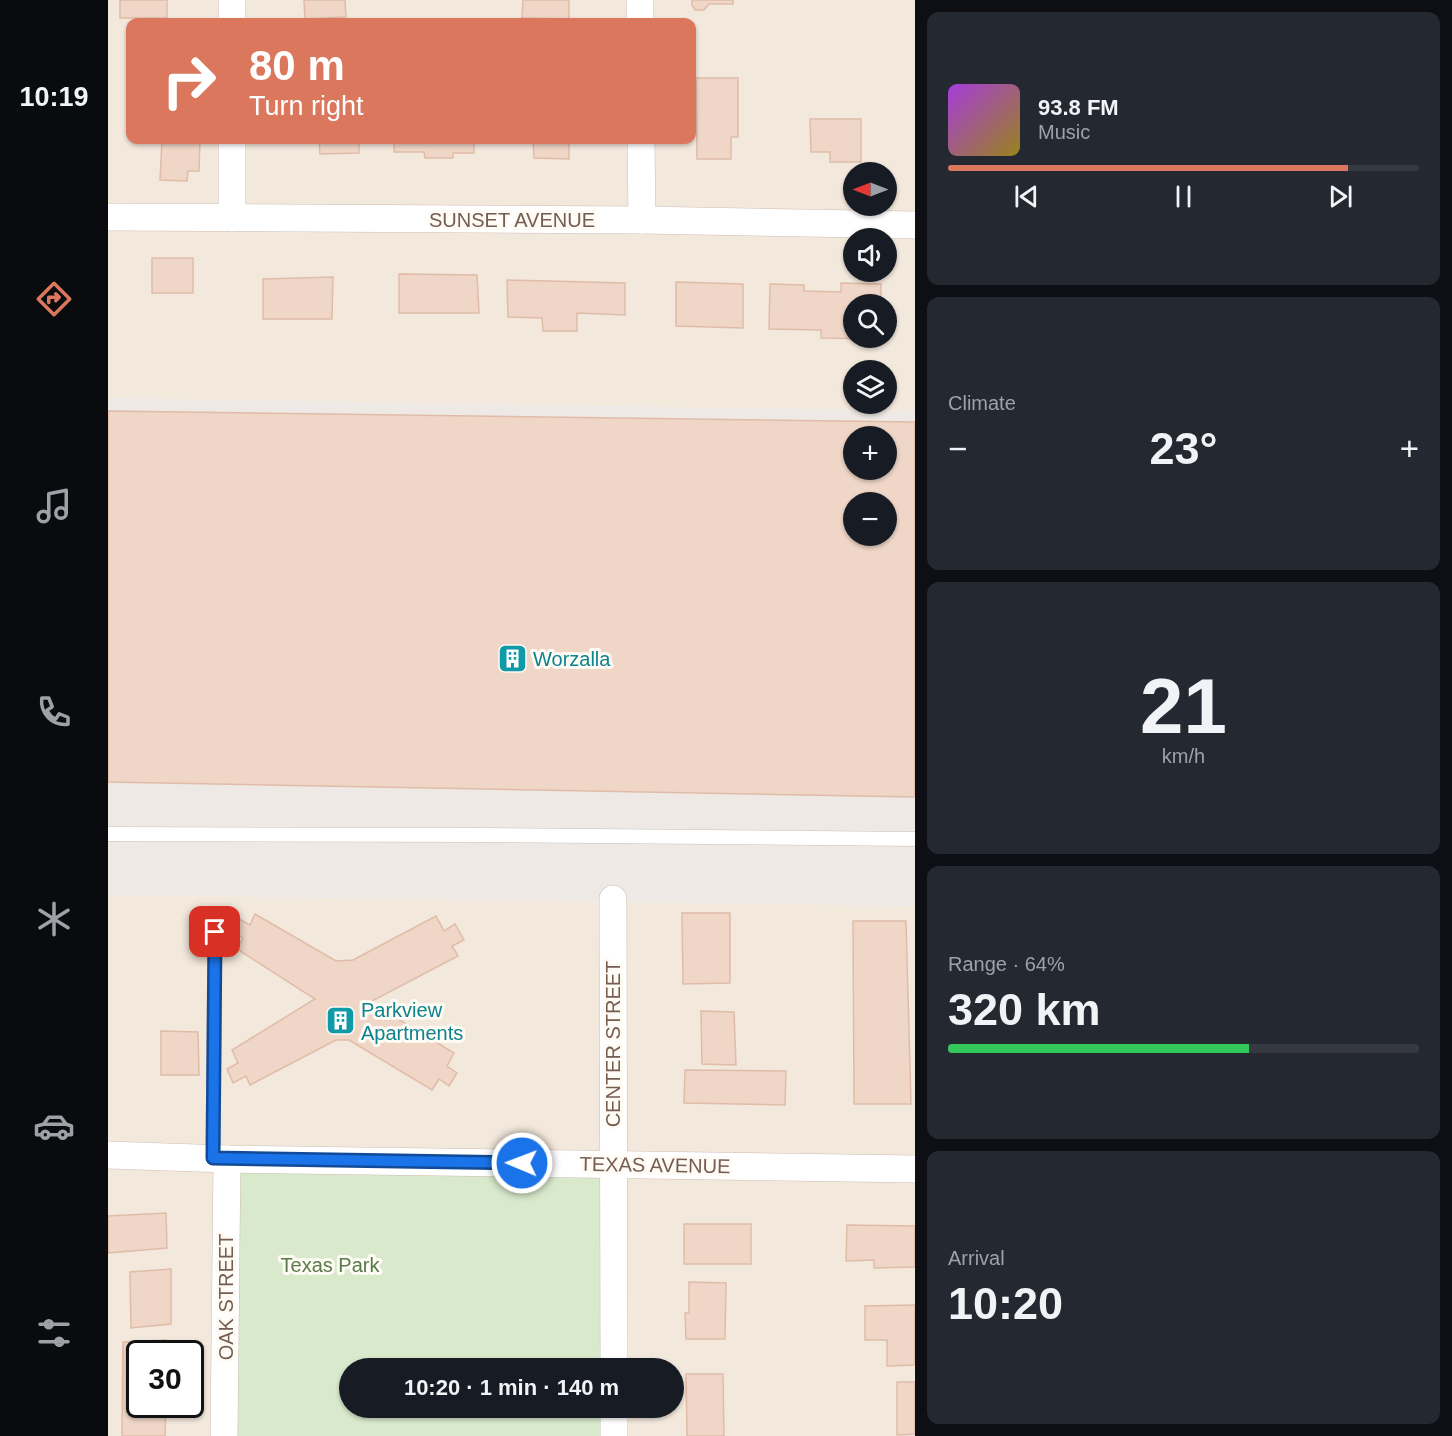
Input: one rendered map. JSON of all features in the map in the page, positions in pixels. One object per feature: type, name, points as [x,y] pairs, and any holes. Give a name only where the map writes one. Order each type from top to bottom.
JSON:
[{"type":"street","points":[[232,0],[232,18]]},
{"type":"street","points":[[640,0],[640,18]]},
{"type":"street","points":[[232,144],[232,218]]},
{"type":"street","points":[[641,144],[642,220]]},
{"type":"street","name":"SUNSET AVENUE","points":[[108,217],[642,220],[915,225]]},
{"type":"street","name":"CENTER STREET","points":[[613,899],[614,1358]]},
{"type":"street","name":"TEXAS AVENUE","points":[[108,1155],[915,1169]]},
{"type":"street","name":"OAK STREET","points":[[220,1158],[224,1436]]},
{"type":"street","points":[[614,1418],[614,1436]]},
{"type":"lane","points":[[108,834],[915,839]]},
{"type":"lane","points":[[215,932],[220,1158]]},
{"type":"shaded area","points":[[108,0],[915,0],[915,411],[897,411],[897,360],[843,360],[843,410],[108,398]]},
{"type":"shaded area","name":"Worzalla","points":[[108,398],[843,410],[843,414],[897,414],[897,411],[915,411],[915,906],[108,895]]},
{"type":"shaded area","points":[[108,895],[915,906],[915,1436],[108,1436]]},
{"type":"green space","name":"Texas Park","points":[[227,1159],[613,1165],[614,1358],[339,1358],[339,1418],[614,1418],[614,1436],[224,1436]]},
{"type":"building","points":[[120,0],[167,0],[167,18],[120,18]]},
{"type":"building","points":[[304,0],[345,0],[346,17],[305,18]]},
{"type":"building","points":[[523,0],[569,0],[569,18],[522,18]]},
{"type":"building","points":[[692,0],[733,0],[733,4],[709,4],[704,10],[695,10]]},
{"type":"building","points":[[696,78],[738,78],[738,137],[731,137],[731,159],[697,159]]},
{"type":"building","points":[[810,119],[861,119],[861,162],[830,162],[830,152],[811,152]]},
{"type":"building","points":[[162,144],[200,144],[199,171],[188,171],[187,181],[160,180]]},
{"type":"building","points":[[319,144],[359,144],[359,153],[320,154]]},
{"type":"building","points":[[394,144],[474,144],[474,153],[453,153],[453,158],[425,158],[424,152],[394,152]]},
{"type":"building","points":[[533,144],[569,144],[569,159],[534,158]]},
{"type":"building","points":[[152,258],[193,258],[193,293],[152,293]]},
{"type":"building","points":[[399,274],[477,275],[479,313],[399,313]]},
{"type":"building","points":[[333,277],[332,319],[263,319],[263,279]]},
{"type":"building","points":[[507,280],[625,283],[625,315],[577,313],[577,331],[543,331],[542,318],[508,317]]},
{"type":"building","points":[[676,282],[743,284],[743,328],[676,326]]},
{"type":"building","points":[[841,283],[881,284],[881,294],[843,294],[843,338],[821,338],[821,330],[769,329],[770,284],[804,285],[804,291],[841,292]]},
{"type":"building","name":"Worzalla","points":[[108,411],[915,422],[915,797],[108,782]]},
{"type":"building","points":[[682,913],[730,913],[730,983],[683,984]]},
{"type":"building","name":"Parkview Apartments","points":[[255,914],[336,961],[353,960],[436,916],[444,931],[455,924],[464,940],[452,946],[458,956],[370,1002],[454,1053],[447,1066],[457,1073],[449,1086],[439,1079],[432,1090],[349,1040],[336,1040],[250,1085],[246,1076],[233,1083],[227,1069],[238,1063],[232,1050],[315,999],[237,949],[243,938],[231,930],[237,918],[250,925]]},
{"type":"building","points":[[853,921],[906,921],[911,1104],[854,1104]]},
{"type":"building","points":[[701,1011],[734,1012],[736,1065],[702,1064]]},
{"type":"building","points":[[161,1031],[198,1032],[199,1075],[161,1075]]},
{"type":"building","points":[[685,1070],[786,1071],[785,1105],[684,1103]]},
{"type":"building","points":[[166,1213],[167,1248],[108,1253],[108,1216]]},
{"type":"building","points":[[684,1224],[751,1224],[751,1264],[684,1264]]},
{"type":"building","points":[[847,1225],[915,1226],[915,1267],[874,1268],[874,1260],[846,1261]]},
{"type":"building","points":[[171,1269],[171,1324],[131,1328],[130,1272]]},
{"type":"building","points":[[689,1282],[726,1283],[725,1339],[686,1339],[685,1313],[689,1313]]},
{"type":"building","points":[[915,1305],[915,1365],[887,1366],[887,1340],[865,1340],[865,1306]]},
{"type":"building","points":[[123,1342],[126,1342],[126,1418],[166,1418],[165,1436],[122,1436]]},
{"type":"building","points":[[686,1374],[723,1374],[724,1436],[687,1436]]},
{"type":"building","points":[[897,1382],[915,1382],[915,1434],[897,1435]]},
{"type":"place","name":"Worzalla","points":[[512,659]]},
{"type":"place","name":"Parkview Apartments","points":[[340,1021]]},
{"type":"route","points":[[215,932],[213,1158],[522,1163]]}]
